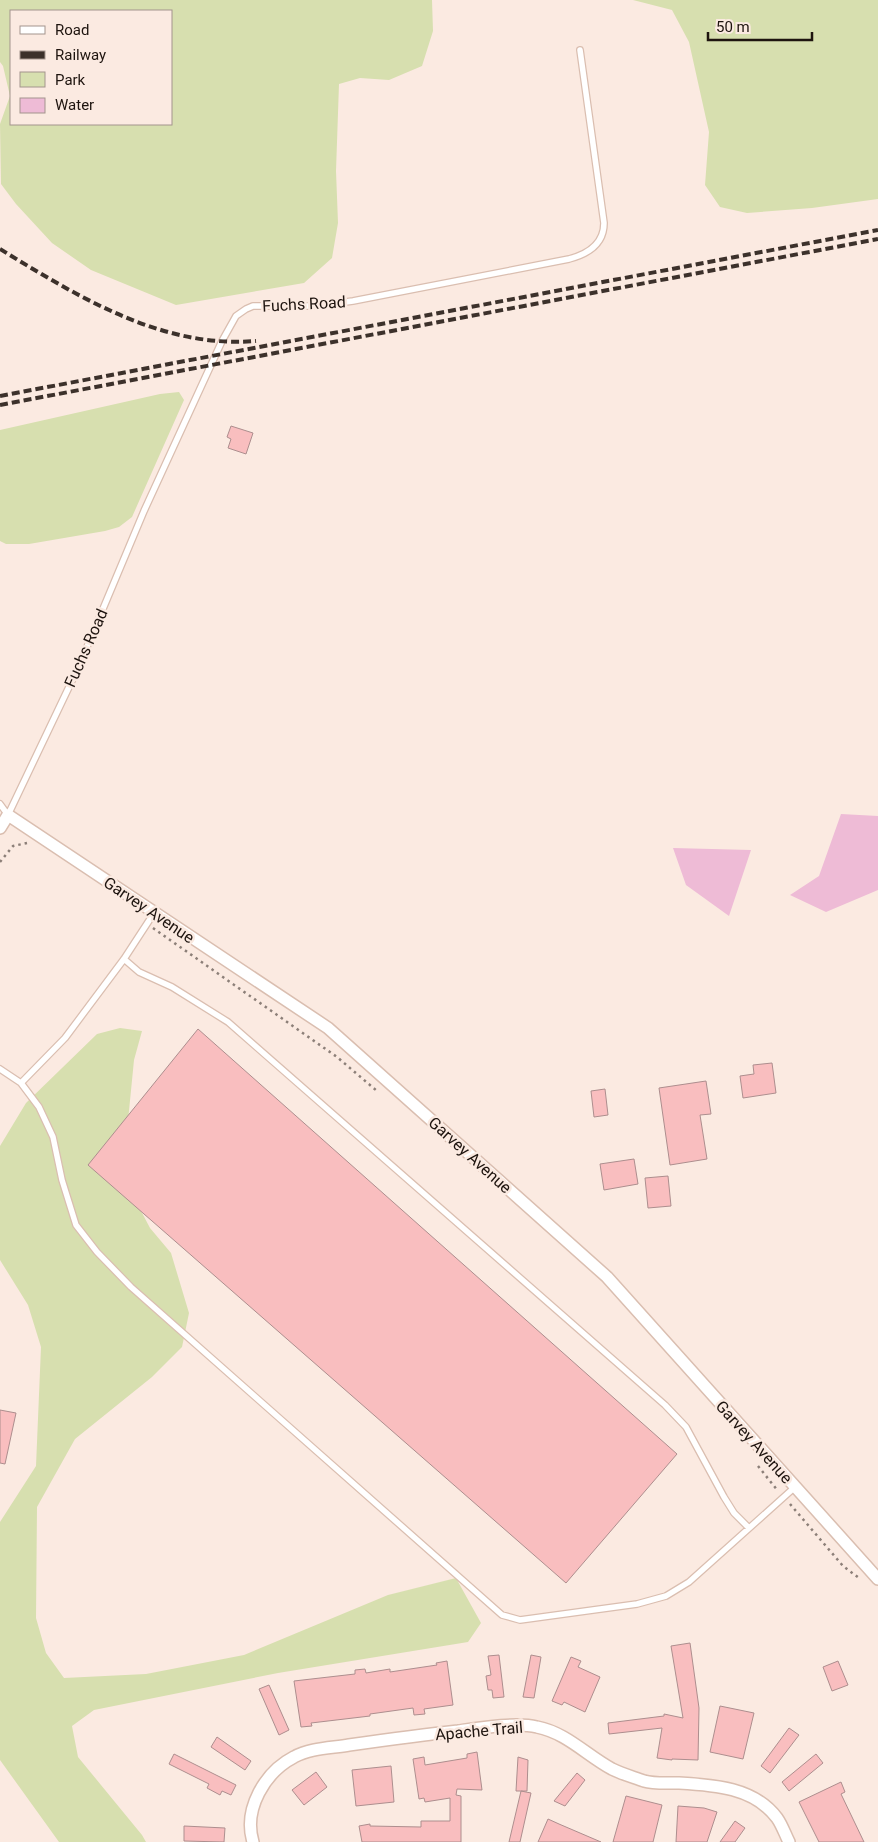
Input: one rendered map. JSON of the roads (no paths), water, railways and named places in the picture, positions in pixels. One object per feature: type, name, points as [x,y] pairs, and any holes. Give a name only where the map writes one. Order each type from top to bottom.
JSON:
[{"type":"street","points":[[0,828],[8,816]]},
{"type":"street","name":"Garvey Avenue","points":[[8,816],[328,1028],[607,1277],[878,1579]]},
{"type":"street","name":"Apache Trail","points":[[253,1842],[250,1833],[252,1816],[265,1780],[295,1756],[308,1752],[364,1743],[490,1727],[535,1726],[565,1737],[613,1770],[646,1782],[711,1785],[749,1796],[764,1805],[778,1819],[789,1842]]},
{"type":"lane","name":"Fuchs Road","points":[[8,816],[78,666],[144,511],[215,355],[236,316],[252,306],[316,306],[353,301],[569,259],[580,256],[598,244],[604,232],[604,223],[580,50]]},
{"type":"lane","points":[[0,804],[8,816]]},
{"type":"lane","points":[[21,1084],[64,1038],[124,959],[154,913]]},
{"type":"lane","points":[[124,959],[139,972],[172,987],[228,1022],[666,1405],[686,1427],[734,1513],[750,1528]]},
{"type":"lane","points":[[0,1069],[21,1084],[39,1107],[53,1137],[62,1180],[76,1225],[97,1252],[131,1287],[502,1615],[520,1620],[638,1604],[666,1596],[689,1582],[795,1488]]},
{"type":"water","points":[[841,814],[878,816],[878,890],[826,912],[790,895],[819,876]]},
{"type":"water","points":[[673,848],[751,850],[729,916],[686,885]]},
{"type":"railway","points":[[0,396],[878,230]]},
{"type":"railway","points":[[0,405],[878,239]]},
{"type":"railway","points":[[0,249],[90,301],[154,328],[187,337],[221,341],[256,341]]}]
